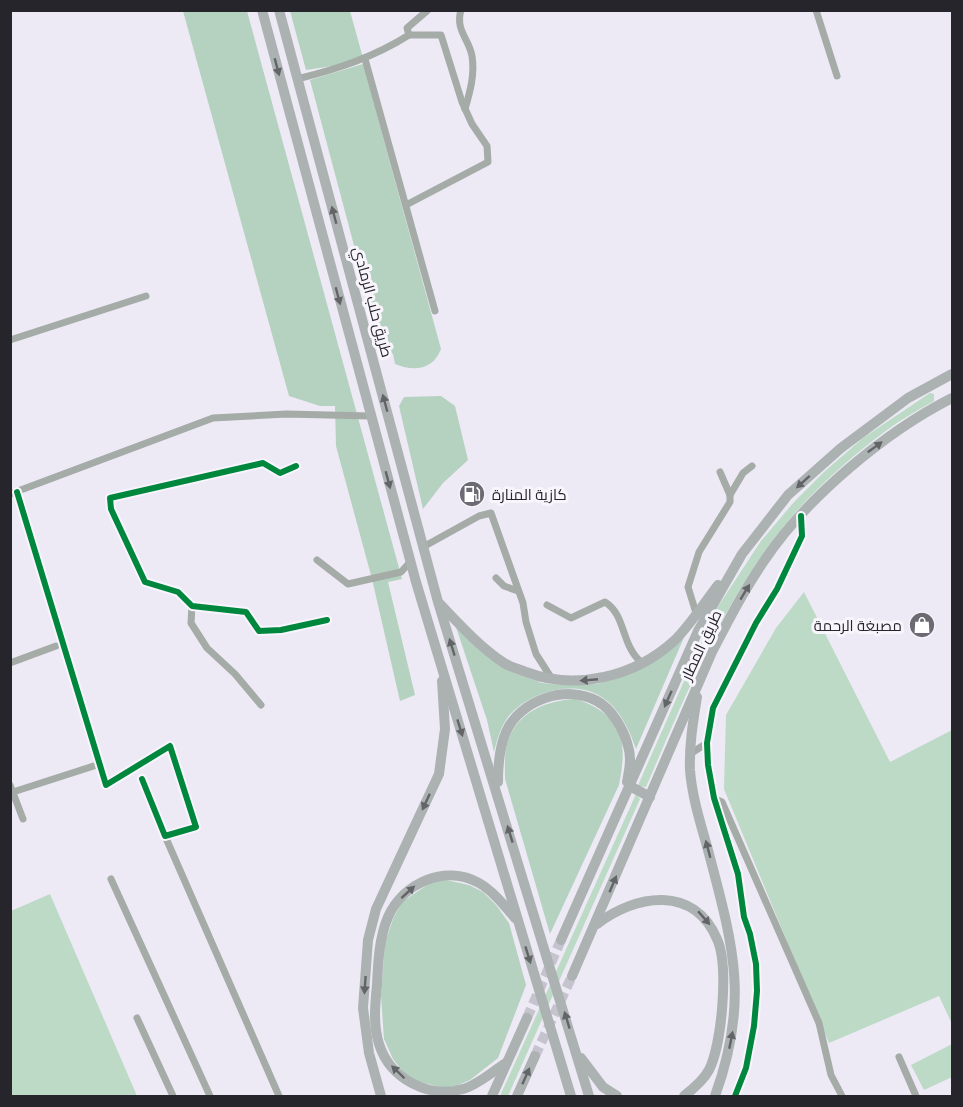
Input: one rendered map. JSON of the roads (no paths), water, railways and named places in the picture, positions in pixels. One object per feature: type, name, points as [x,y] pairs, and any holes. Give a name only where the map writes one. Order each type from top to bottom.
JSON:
[{"type":"highway","points":[[262,10],[441,671],[445,729],[439,774],[376,909],[368,940],[363,1008],[369,1053],[381,1096]]},
{"type":"highway","name":"طريق حلب الرمادي","points":[[279,10],[438,602],[576,1049]]},
{"type":"highway","name":"طريق المطار","points":[[561,940],[698,631],[742,555],[788,495],[841,448],[908,398],[952,374]]},
{"type":"highway","points":[[937,382],[949,400]]},
{"type":"highway","name":"طريق المطار","points":[[572,976],[700,681],[732,613],[764,560],[801,516],[862,457],[904,426],[949,400]]},
{"type":"highway","points":[[438,602],[472,637],[506,664],[552,680],[570,682],[603,679],[641,662],[675,639],[742,555]]},
{"type":"highway","points":[[416,582],[571,1096]]},
{"type":"highway","points":[[700,681],[690,742],[690,772],[722,901],[735,968],[735,1022],[730,1048],[715,1096]]},
{"type":"highway","points":[[498,794],[498,759],[511,722],[534,702],[563,694],[579,695],[598,701],[616,719],[629,746],[630,764],[623,802]]},
{"type":"highway","points":[[630,786],[650,797]]},
{"type":"highway","points":[[506,1063],[465,1089],[450,1092],[418,1087],[399,1074],[391,1066],[379,1045],[375,1006],[378,965],[384,929],[394,906],[423,880],[458,876],[478,883],[488,889],[517,921]]},
{"type":"highway","points":[[595,926],[610,914],[628,905],[669,900],[695,909],[709,923],[718,940],[722,956],[723,991],[719,1035],[709,1070],[700,1083],[684,1096]]},
{"type":"highway","points":[[492,1096],[527,1018]]},
{"type":"highway","points":[[576,1049],[589,1096]]},
{"type":"highway","points":[[576,1049],[595,1078],[603,1087],[617,1096]]},
{"type":"highway","points":[[517,1096],[535,1056]]},
{"type":"street","points":[[409,35],[406,28],[428,10]]},
{"type":"street","points":[[461,10],[458,20],[472,56],[472,85],[465,109]]},
{"type":"street","points":[[816,10],[837,76]]},
{"type":"street","points":[[297,79],[336,70],[365,59],[409,35],[441,35],[465,109],[487,146],[488,162],[406,205]]},
{"type":"street","points":[[365,59],[435,310]]},
{"type":"street","points":[[10,340],[146,296]]},
{"type":"street","points":[[165,836],[196,828],[170,746],[106,785],[14,493],[213,418],[286,414],[372,420]]},
{"type":"street","points":[[296,466],[280,473],[263,463],[110,498],[111,509],[145,582],[178,592],[192,606],[246,612],[259,631],[281,630],[327,620]]},
{"type":"street","points":[[730,495],[743,473],[752,466]]},
{"type":"street","points":[[696,613],[688,587],[699,552],[730,502],[730,495],[720,472]]},
{"type":"street","points":[[423,547],[479,516],[491,513],[518,591],[536,654],[552,680]]},
{"type":"street","points":[[735,1096],[746,1068],[754,1026],[757,991],[756,964],[744,917],[738,874],[724,835],[715,799],[708,765],[707,743],[713,708],[751,632],[777,589],[802,536],[801,516]]},
{"type":"street","points":[[316,560],[348,584],[400,572],[411,561]]},
{"type":"street","points":[[496,578],[504,586],[518,591]]},
{"type":"street","points":[[547,605],[571,618],[605,602],[615,608],[632,654],[641,662]]},
{"type":"street","points":[[192,606],[191,623],[207,648],[235,674],[261,705]]},
{"type":"street","points":[[10,663],[56,646]]},
{"type":"street","points":[[690,754],[707,743]]},
{"type":"street","points":[[23,819],[12,789],[100,764]]},
{"type":"street","points":[[142,779],[279,1096]]},
{"type":"street","points":[[715,799],[723,802],[803,985],[819,1023],[831,1075],[842,1096]]},
{"type":"street","points":[[111,879],[210,1096]]},
{"type":"street","points":[[137,1018],[172,1096]]},
{"type":"street","points":[[899,1057],[916,1096]]},
{"type":"tunnel","points":[[527,1018],[561,940]]},
{"type":"tunnel","points":[[535,1056],[572,976]]},
{"type":"place","name":"كازية المنارة","points":[[472,494]]},
{"type":"place","name":"مصبغة الرحمة","points":[[922,625]]}]
